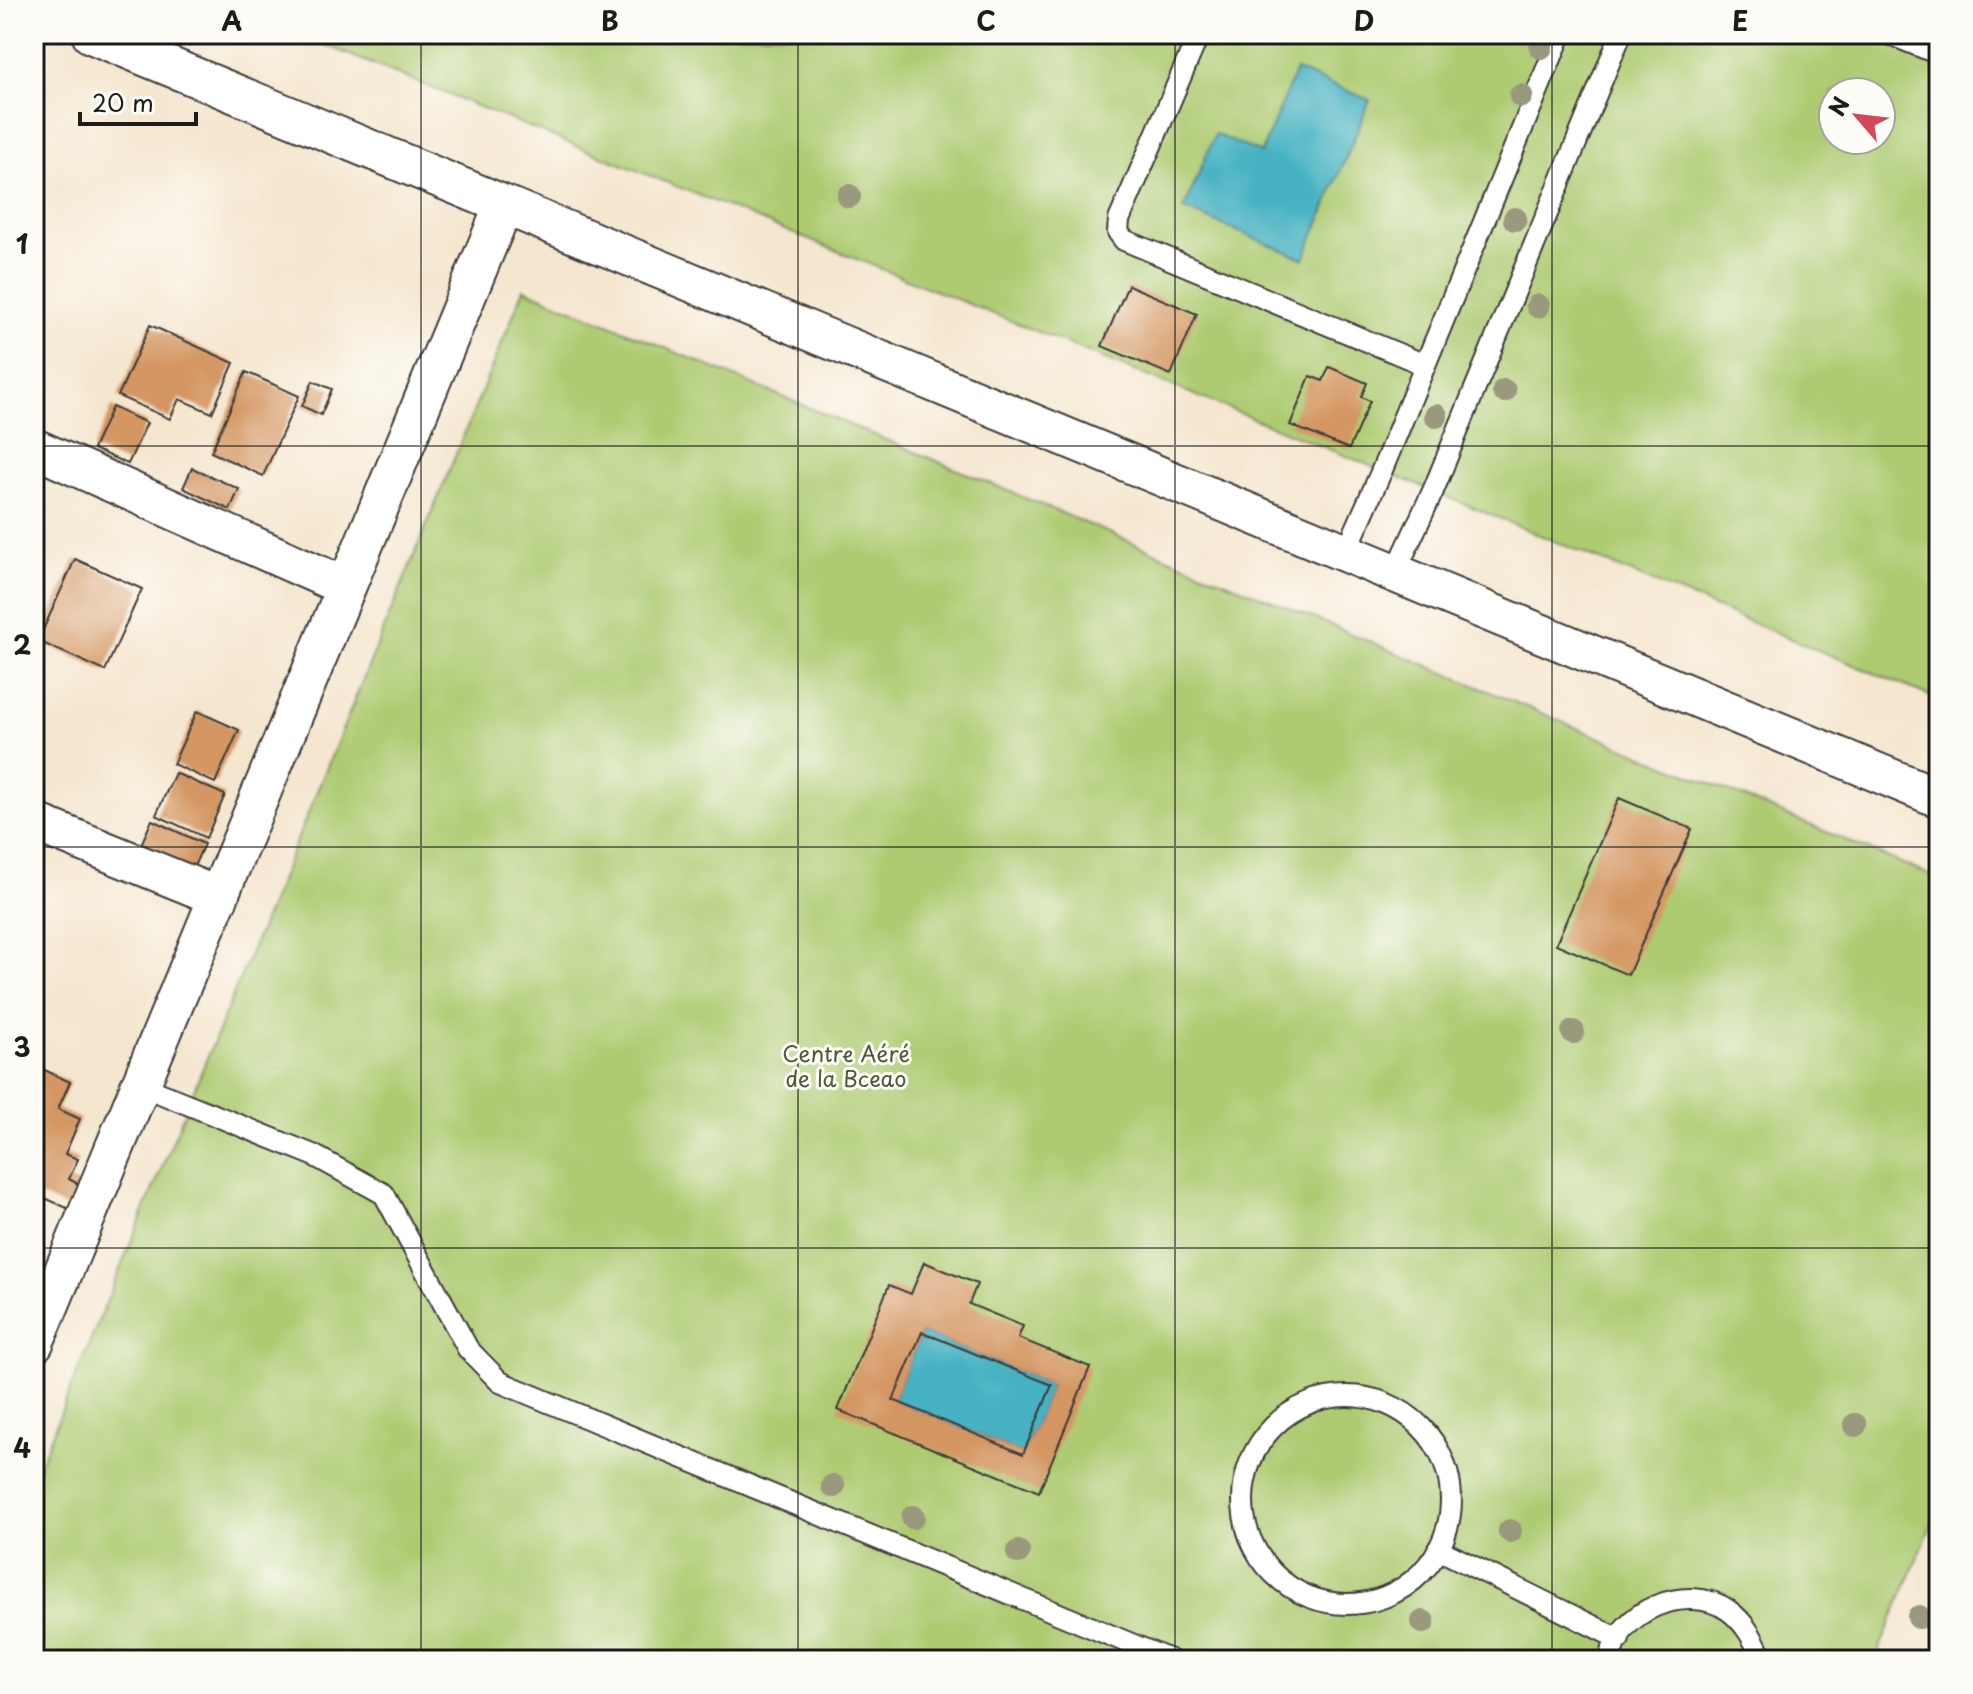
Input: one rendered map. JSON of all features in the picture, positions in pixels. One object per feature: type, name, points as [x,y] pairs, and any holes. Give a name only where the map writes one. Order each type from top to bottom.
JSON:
[{"type":"street","points":[[91,34],[1939,798]]},
{"type":"street","points":[[34,1343],[504,205]]},
{"type":"street","points":[[34,448],[346,587]]},
{"type":"street","points":[[34,822],[219,897]]},
{"type":"lane","points":[[1199,34],[1119,220],[1118,232],[1124,240],[1425,365]]},
{"type":"lane","points":[[1346,552],[1561,34]]},
{"type":"lane","points":[[1395,573],[1433,491],[1621,34]]},
{"type":"lane","points":[[1889,34],[1939,54]]},
{"type":"lane","points":[[140,1085],[313,1155],[384,1194],[468,1349],[500,1382],[1170,1660]]},
{"type":"lane","points":[[1354,1395],[1392,1405],[1423,1427],[1445,1459],[1452,1497],[1446,1536],[1438,1549],[1426,1569],[1397,1593],[1360,1605],[1321,1603],[1286,1586],[1259,1559],[1245,1523],[1244,1484],[1256,1447],[1282,1418],[1316,1400],[1354,1395]]},
{"type":"lane","points":[[1438,1549],[1619,1639]]},
{"type":"lane","points":[[1610,1660],[1611,1651],[1630,1622],[1659,1603],[1693,1598],[1726,1609],[1751,1632],[1763,1660]]},
{"type":"green space","points":[[298,34],[1939,34],[1939,700],[1433,491]]},
{"type":"green space","name":"Centre Aéré de la Bceao","points":[[524,289],[1939,879],[1939,1507],[1875,1660],[34,1660],[34,1478]]},
{"type":"water","points":[[1296,70],[1370,100],[1304,259],[1184,209],[1215,134],[1261,153]]},
{"type":"water","points":[[922,1332],[1052,1385],[1023,1454],[893,1400]]},
{"type":"building","points":[[1128,285],[1197,314],[1171,375],[1102,346]]},
{"type":"building","points":[[150,325],[234,363],[212,413],[179,399],[170,419],[118,396]]},
{"type":"building","points":[[1329,367],[1367,383],[1361,397],[1370,401],[1349,449],[1290,425],[1310,376],[1323,381]]},
{"type":"building","points":[[246,372],[299,396],[263,476],[211,452]]},
{"type":"building","points":[[313,381],[332,389],[321,415],[302,406]]},
{"type":"building","points":[[112,407],[147,423],[128,464],[93,449]]},
{"type":"building","points":[[192,468],[239,489],[230,510],[183,488]]},
{"type":"building","points":[[75,559],[142,589],[105,671],[38,641]]},
{"type":"building","points":[[197,711],[239,730],[215,783],[173,764]]},
{"type":"building","points":[[175,773],[225,795],[206,838],[156,815]]},
{"type":"building","points":[[1619,798],[1692,829],[1628,975],[1556,944]]},
{"type":"building","points":[[152,820],[204,844],[191,873],[139,849]]},
{"type":"building","points":[[34,1065],[70,1082],[58,1109],[80,1119],[65,1154],[78,1159],[69,1179],[80,1185],[69,1209],[34,1193]]},
{"type":"building","points":[[924,1262],[977,1284],[969,1304],[1023,1326],[1018,1338],[1090,1367],[1039,1492],[838,1410],[889,1285],[911,1294]],"holes":[[[922,1332],[1052,1385],[1023,1454],[893,1400]]]}]
